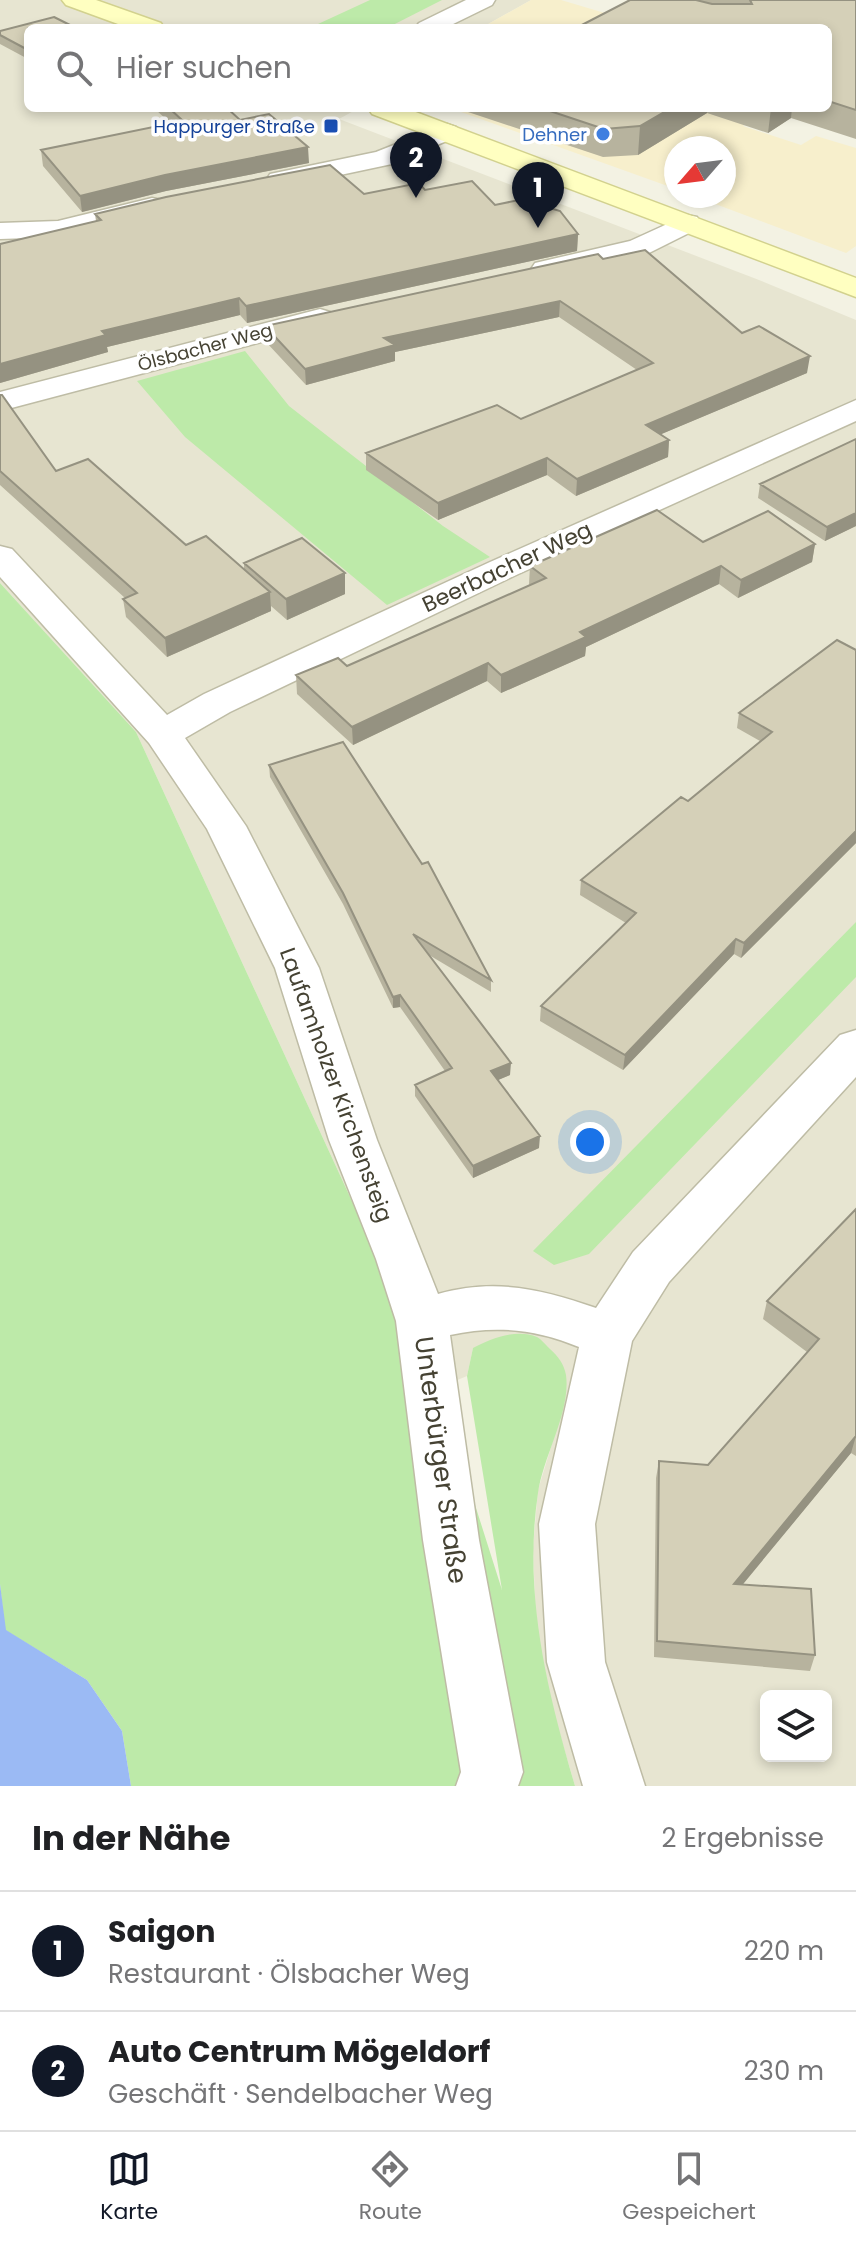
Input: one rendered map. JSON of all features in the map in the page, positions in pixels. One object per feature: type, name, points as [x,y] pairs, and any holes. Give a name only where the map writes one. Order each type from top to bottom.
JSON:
[{"type":"main road","points":[[74,0],[141,24]]},
{"type":"main road","points":[[392,112],[856,288]]},
{"type":"street","points":[[435,24],[484,0]]},
{"type":"street","points":[[255,184],[383,158],[447,132]]},
{"type":"street","points":[[0,231],[58,229],[182,199]]},
{"type":"street","points":[[515,276],[639,247],[687,223]]},
{"type":"street","name":"Ölsbacher Weg","points":[[0,402],[258,332],[349,312]]},
{"type":"street","name":"Beerbacher Weg","points":[[163,734],[217,703],[460,589],[856,409]]},
{"type":"street","name":"Laufamholzer Kirchensteig","points":[[0,556],[163,734],[226,826],[297,968],[353,1140],[401,1259],[422,1321]]},
{"type":"street","points":[[614,1786],[576,1662],[567,1524],[607,1335],[651,1267],[856,1047]]},
{"type":"street","name":"Unterbürger Straße","points":[[487,1786],[492,1772],[451,1540],[422,1321],[460,1308],[498,1304],[558,1315],[607,1335]]},
{"type":"shaded area","points":[[0,0],[531,0],[488,24],[24,24],[24,112],[352,112],[339,119],[856,320],[856,1786],[575,1786],[554,1714],[536,1627],[533,1548],[538,1490],[561,1414],[473,1348],[467,1376],[438,1388],[136,732],[0,583]]},
{"type":"shaded area","points":[[531,0],[561,0],[642,24],[488,24]]},
{"type":"shaded area","points":[[461,112],[765,112],[743,126],[801,145],[816,136],[856,148],[856,246],[846,253],[726,208],[736,208],[736,136],[664,136],[664,185]]},
{"type":"green space","points":[[370,0],[442,0],[395,24],[318,24]]},
{"type":"green space","points":[[245,351],[289,406],[443,526],[490,557],[387,605],[185,437],[137,381]]},
{"type":"green space","points":[[0,583],[136,732],[438,1388],[502,1590],[467,1376],[473,1348],[504,1336],[529,1335],[540,1339],[562,1364],[566,1375],[564,1404],[538,1493],[534,1568],[540,1641],[555,1714],[575,1786],[131,1786],[122,1731],[87,1680],[5,1630],[0,1584]]},
{"type":"green space","points":[[856,922],[856,977],[589,1254],[554,1265],[533,1251]]},
{"type":"water","points":[[0,1584],[6,1630],[87,1680],[122,1731],[131,1786],[0,1786]]},
{"type":"building","points":[[630,0],[752,4],[750,0],[856,0],[856,110],[832,102],[832,24],[584,24]]},
{"type":"building","points":[[54,17],[68,24],[27,24]]},
{"type":"building","points":[[24,25],[24,48],[0,35],[0,31]]},
{"type":"building","points":[[173,112],[231,112],[240,120],[269,114],[308,147],[165,175],[80,196],[41,150],[183,121]]},
{"type":"building","points":[[553,112],[664,112],[640,126],[604,129]]},
{"type":"building","points":[[330,165],[364,194],[419,183],[425,190],[472,181],[495,205],[538,196],[550,208],[560,211],[578,234],[246,306],[239,298],[102,331],[106,335],[0,364],[0,244],[101,220],[95,214],[166,197]]},
{"type":"building","points":[[645,250],[742,333],[759,326],[810,356],[646,425],[669,440],[577,479],[547,458],[438,503],[366,453],[497,405],[521,419],[653,363],[560,301],[384,338],[395,345],[305,369],[265,326],[598,254],[603,259]]},
{"type":"building","points":[[0,395],[56,471],[88,459],[186,545],[206,536],[270,592],[165,638],[123,599],[137,593],[0,471]]},
{"type":"building","points":[[856,439],[856,513],[827,527],[760,484]]},
{"type":"building","points":[[657,510],[703,542],[768,511],[815,544],[741,580],[721,566],[580,632],[586,637],[501,675],[488,663],[352,727],[296,675],[338,658],[347,666],[546,578],[530,566]]},
{"type":"building","points":[[302,538],[345,573],[286,599],[244,563]]},
{"type":"building","points":[[837,640],[856,650],[856,831],[744,943],[736,939],[625,1055],[541,1006],[636,913],[581,880],[681,797],[688,801],[772,732],[739,713]]},
{"type":"building","points":[[343,742],[422,864],[428,862],[491,980],[413,934],[511,1063],[491,1071],[540,1136],[473,1166],[415,1085],[452,1068],[400,995],[393,997],[343,893],[269,765]]},
{"type":"building","points":[[856,1209],[856,1436],[734,1584],[811,1589],[815,1655],[657,1641],[659,1461],[708,1465],[819,1339],[767,1301]]},
{"type":"place","name":"Happurger Straße","points":[[331,126]]},
{"type":"place","name":"Dehner","points":[[603,134]]},
{"type":"place","name":"Auto Centrum Mögeldorf","points":[[416,198]]},
{"type":"place","name":"Saigon","points":[[538,228]]}]
